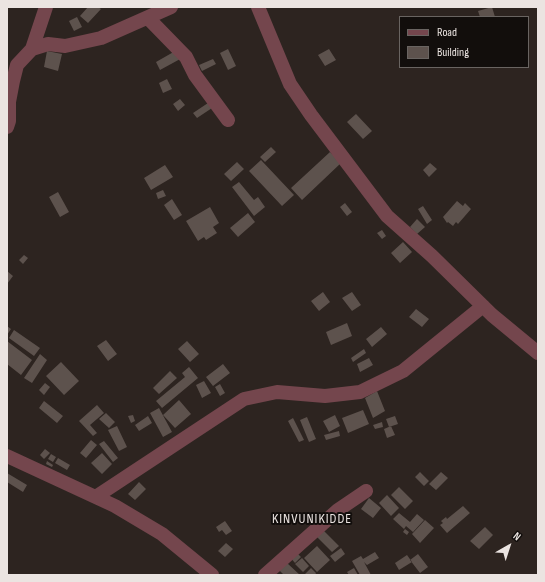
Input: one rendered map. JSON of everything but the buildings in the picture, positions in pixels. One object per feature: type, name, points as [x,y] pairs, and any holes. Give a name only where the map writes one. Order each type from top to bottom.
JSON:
[{"type":"street","points":[[7,127],[9,121],[9,102],[17,65],[32,49],[46,7]]},
{"type":"street","points":[[32,49],[48,44],[65,46],[101,38],[171,7]]},
{"type":"street","points":[[258,7],[290,84],[311,115],[387,216],[432,256],[484,306],[538,352]]},
{"type":"street","points":[[148,18],[186,58],[195,75],[228,120]]},
{"type":"street","points":[[94,496],[97,496],[244,399],[277,392],[326,396],[360,392],[403,371],[484,306]]},
{"type":"street","points":[[7,456],[115,506],[162,534],[212,575]]},
{"type":"street","points":[[266,575],[338,510],[366,491]]},
{"type":"district","name":"KINVUNIKIDDE","points":[[312,519]]}]
